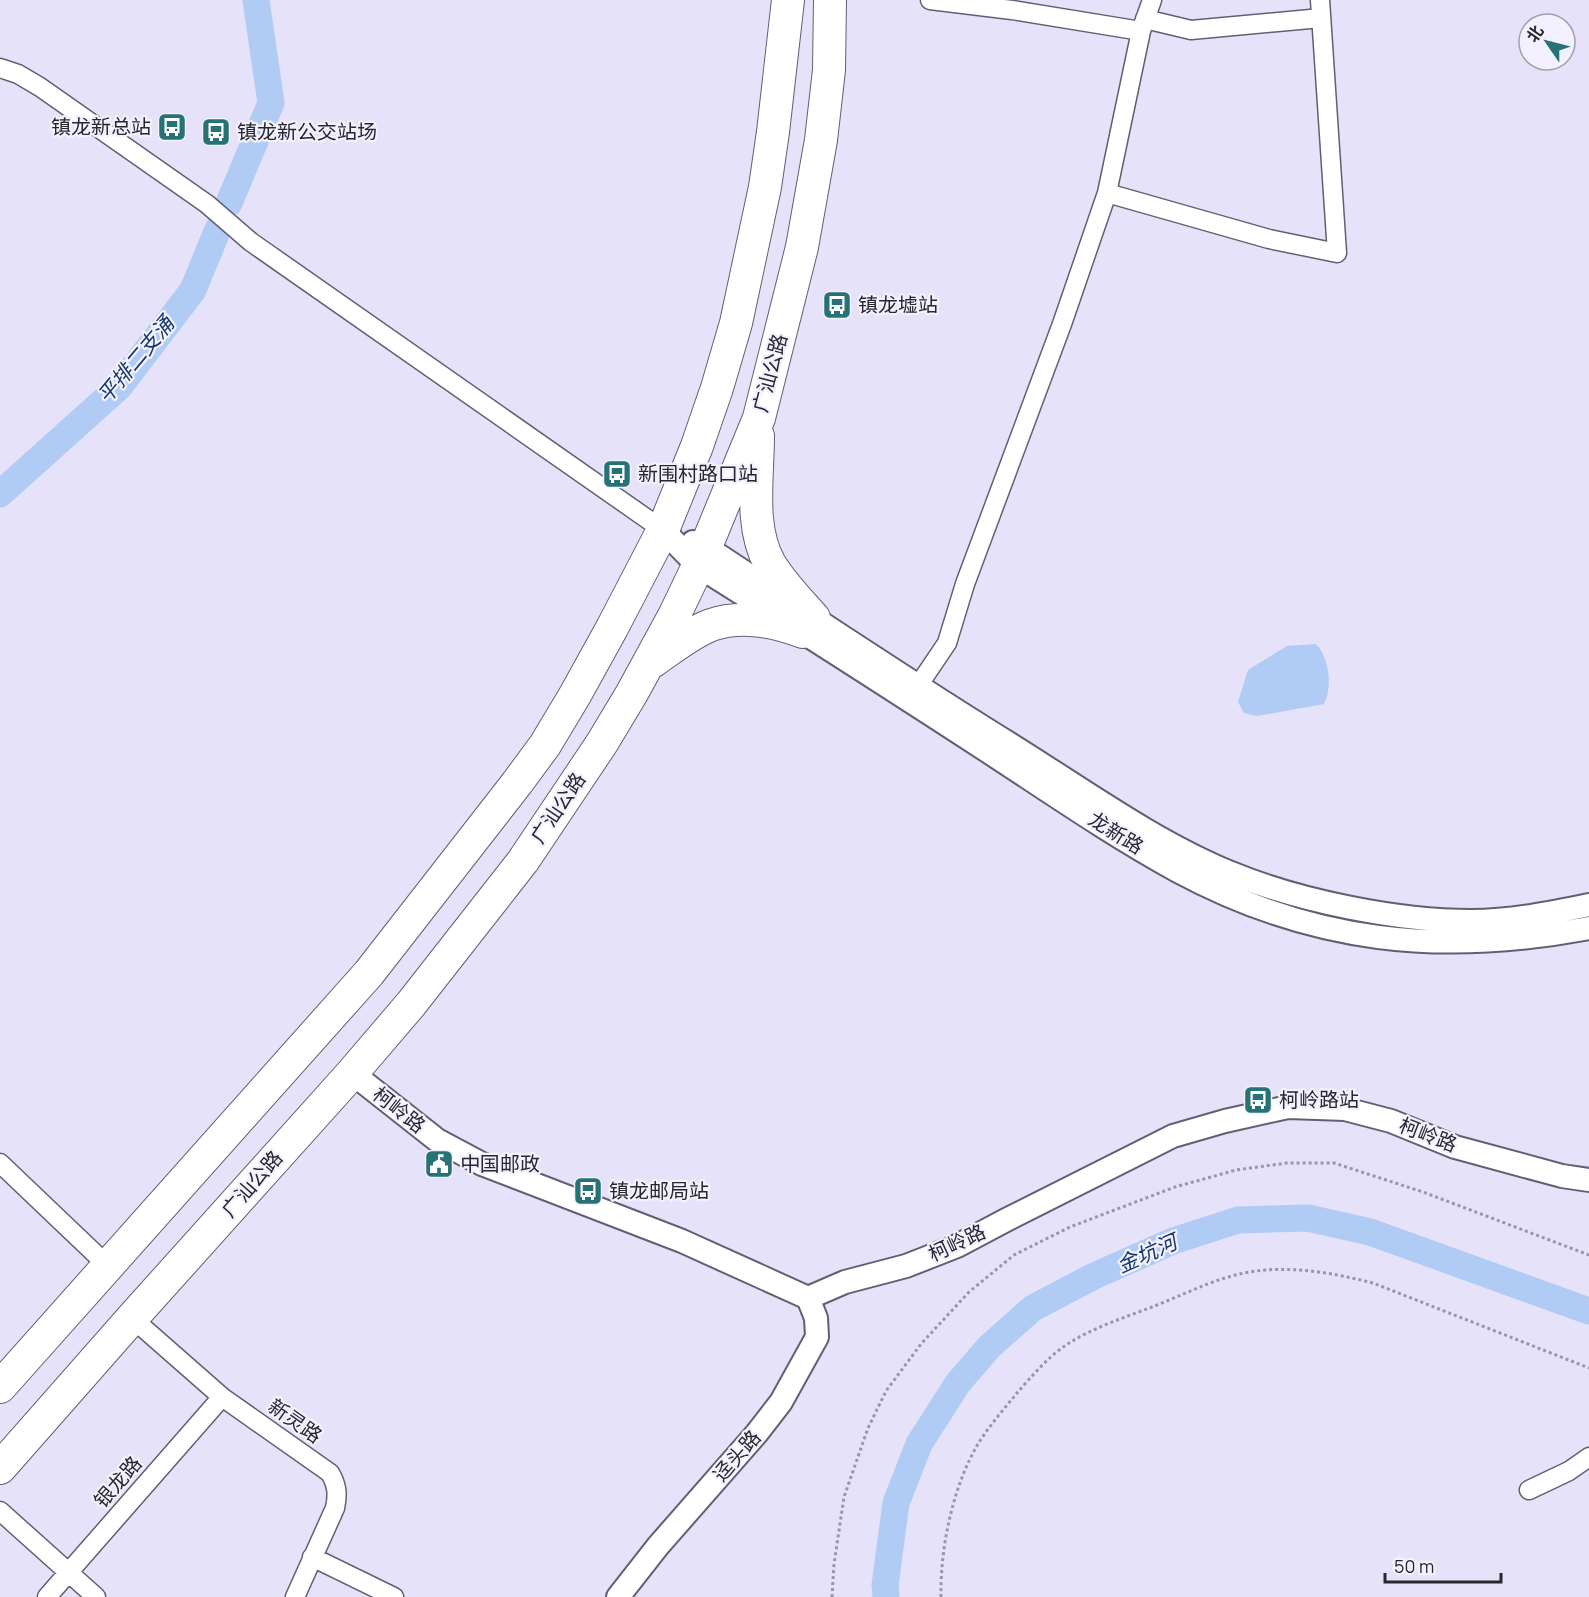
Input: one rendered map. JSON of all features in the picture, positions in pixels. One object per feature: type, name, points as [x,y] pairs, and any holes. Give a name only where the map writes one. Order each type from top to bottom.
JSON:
[{"type":"highway","points":[[772,0],[777,90]]},
{"type":"highway","points":[[0,1387],[369,973],[545,745],[612,628],[663,530],[698,446],[717,388],[740,305],[765,187],[788,0]]},
{"type":"highway","name":"广汕公路","points":[[0,1468],[411,1004],[523,861],[602,743],[648,664],[702,556],[759,418],[802,248],[821,140],[829,70],[830,0]]},
{"type":"highway","points":[[740,305],[786,317]]},
{"type":"highway","points":[[759,418],[757,530],[770,563],[808,625]]},
{"type":"highway","points":[[648,664],[711,625],[729,621],[763,620],[781,624],[808,625]]},
{"type":"highway","points":[[545,745],[582,773]]},
{"type":"street","points":[[930,0],[1191,30],[1320,9],[1337,253],[1269,240],[1107,193]]},
{"type":"street","points":[[918,686],[948,643],[965,584],[1062,324],[1107,193],[1143,25],[1152,0]]},
{"type":"street","points":[[0,68],[18,74],[40,87],[207,204],[251,242],[663,530]]},
{"type":"street","name":"龙新路","points":[[663,530],[1143,850],[1179,871],[1253,906],[1332,930],[1385,939],[1456,942],[1496,940],[1549,936],[1589,928]]},
{"type":"street","name":"龙新路","points":[[808,625],[918,686],[1186,852],[1231,873],[1334,904],[1431,918],[1471,921],[1512,919],[1589,905]]},
{"type":"street","name":"柯岭路","points":[[351,1073],[437,1140],[482,1164],[682,1241],[808,1298],[845,1282],[906,1266],[957,1246],[1173,1136],[1225,1121],[1288,1107],[1345,1109],[1391,1121],[1455,1147],[1562,1176],[1589,1180]]},
{"type":"street","points":[[0,1163],[108,1266]]},
{"type":"street","name":"迳头路","points":[[618,1597],[658,1546],[757,1433],[781,1402],[816,1337],[816,1318],[808,1298]]},
{"type":"street","name":"新灵路","points":[[132,1318],[222,1397],[330,1473],[335,1481],[338,1494],[334,1508],[295,1597]]},
{"type":"street","name":"银龙路","points":[[47,1597],[222,1397]]},
{"type":"street","points":[[1529,1490],[1569,1471],[1589,1457]]},
{"type":"street","points":[[0,1511],[96,1597]]},
{"type":"street","points":[[312,1557],[394,1597]]},
{"type":"path","points":[[832,1597],[834,1564],[844,1497],[868,1428],[886,1391],[921,1344],[969,1292],[1014,1255],[1070,1227],[1175,1187],[1236,1170],[1287,1163],[1334,1163],[1371,1173],[1589,1255]]},
{"type":"path","points":[[941,1597],[940,1575],[947,1528],[962,1482],[978,1444],[1029,1379],[1065,1346],[1103,1326],[1226,1278],[1281,1269],[1340,1275],[1373,1283],[1589,1368]]},
{"type":"water","points":[[1316,644],[1327,664],[1329,681],[1324,704],[1257,716],[1244,713],[1238,702],[1248,670],[1287,646]]},
{"type":"waterway","name":"平排二支涌","points":[[229,203],[271,103],[256,0]]},
{"type":"waterway","name":"平排二支涌","points":[[0,494],[119,387],[193,290],[218,229]]},
{"type":"waterway","name":"金坑河","points":[[886,1597],[885,1585],[896,1503],[919,1444],[958,1383],[989,1347],[1033,1308],[1094,1276],[1173,1241],[1238,1220],[1308,1218],[1370,1232],[1589,1311]]},
{"type":"place","name":"镇龙新总站","points":[[172,127]]},
{"type":"place","name":"镇龙新公交站场","points":[[216,132]]},
{"type":"place","name":"镇龙墟站","points":[[837,305]]},
{"type":"place","name":"新围村路口站","points":[[617,474]]},
{"type":"place","name":"柯岭路站","points":[[1258,1100]]},
{"type":"place","name":"中国邮政","points":[[439,1164]]},
{"type":"place","name":"镇龙邮局站","points":[[588,1191]]}]
